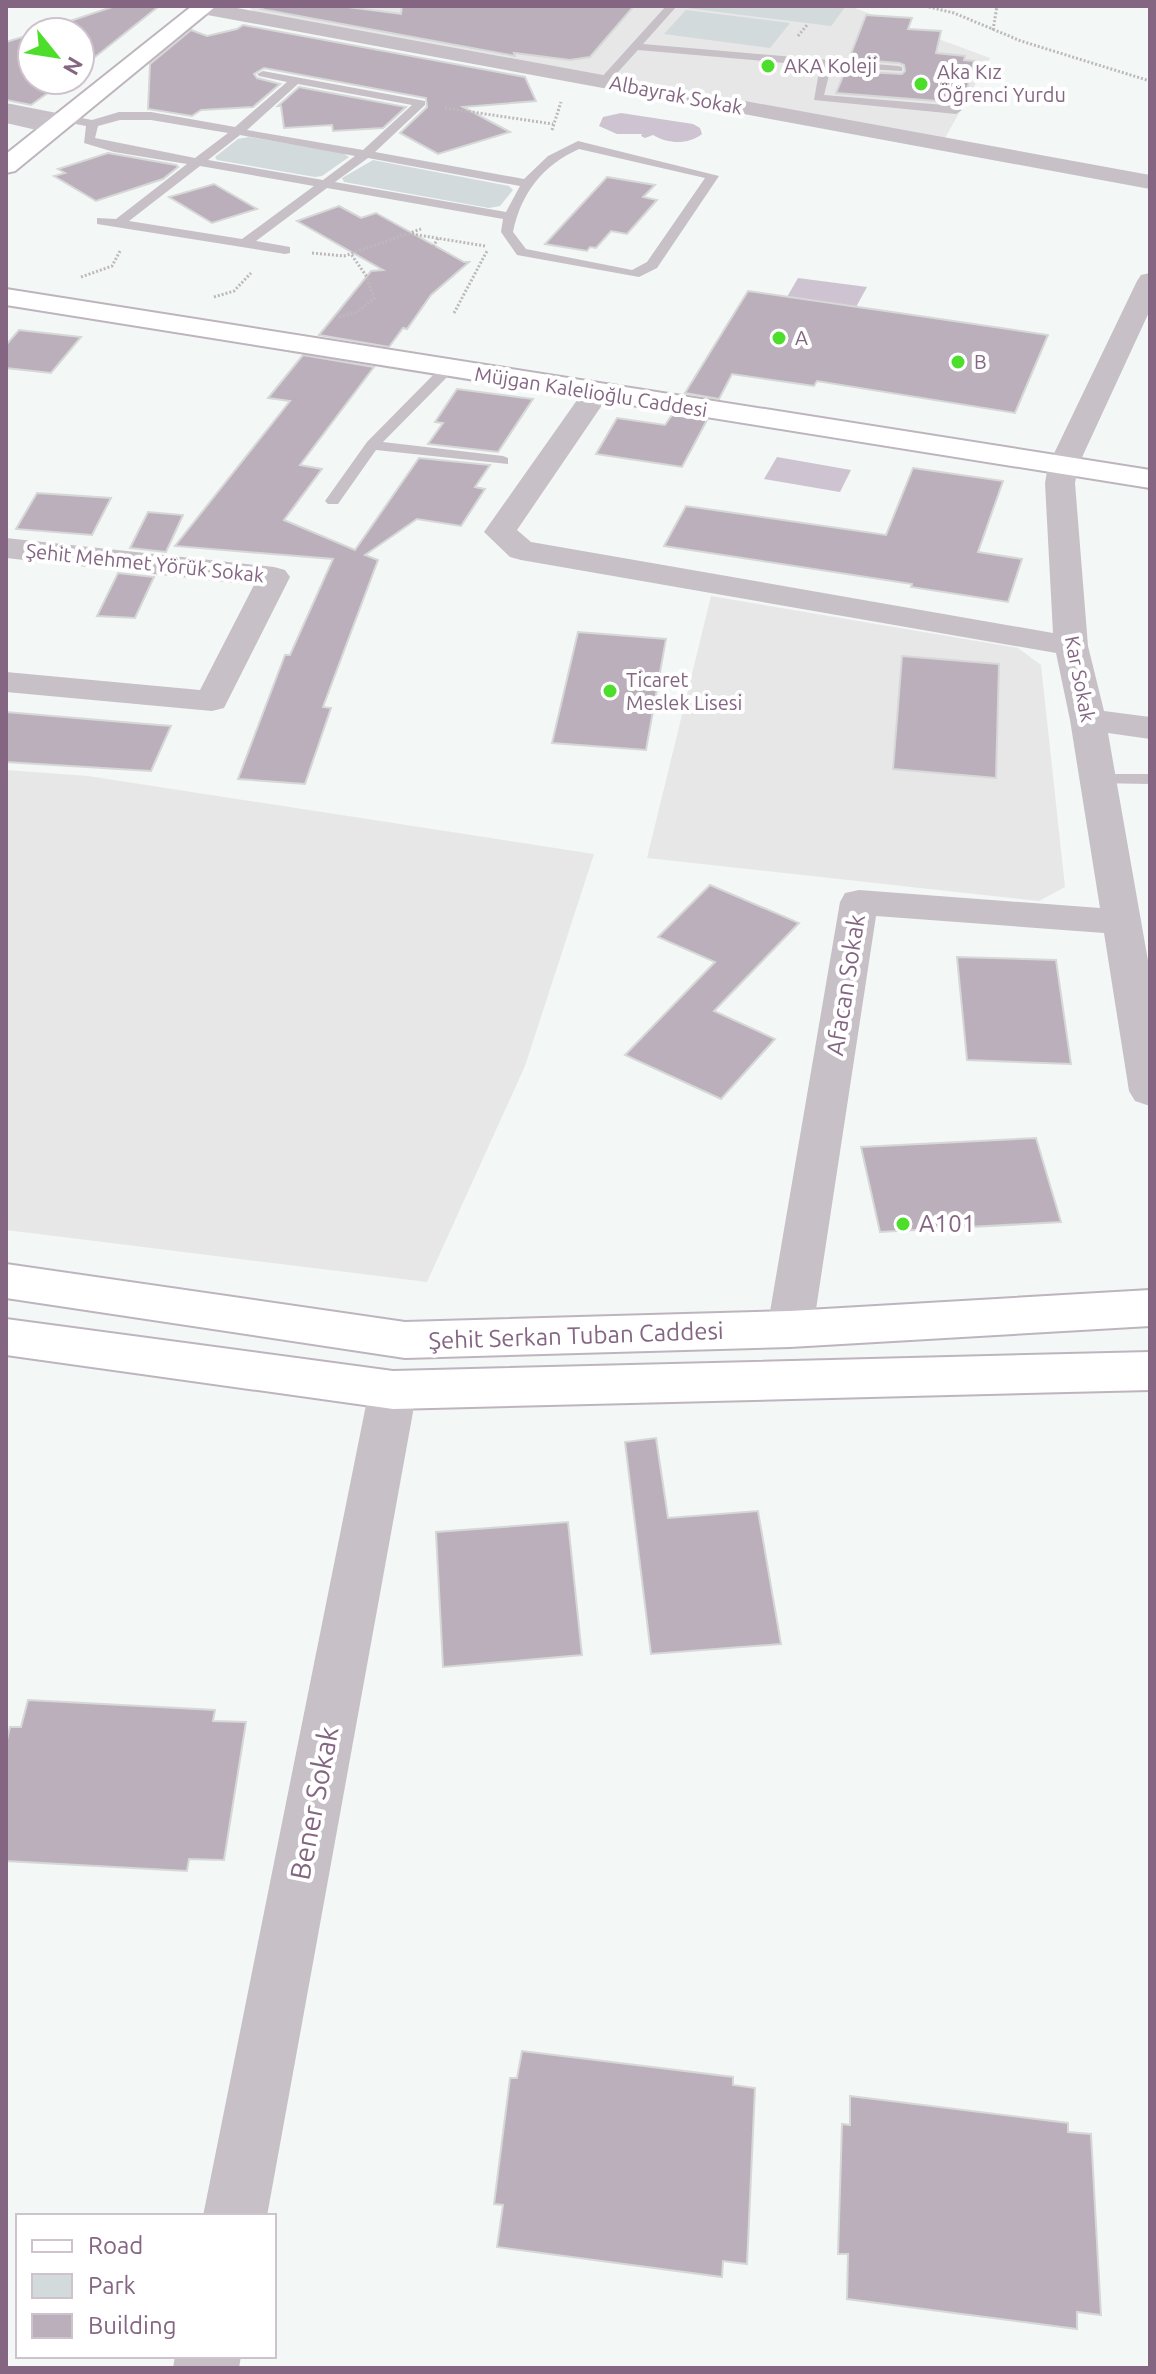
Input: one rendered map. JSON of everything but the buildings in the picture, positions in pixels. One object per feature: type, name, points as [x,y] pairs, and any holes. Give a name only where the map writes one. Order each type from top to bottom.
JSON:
[{"type":"main road","points":[[6,166],[204,7]]},
{"type":"main road","name":"Müjgan Kalelioğlu Caddesi","points":[[15,301],[1150,479]]},
{"type":"main road","name":"Şehit Serkan Tuban Caddesi","points":[[6,1281],[405,1340],[790,1329],[1150,1308]]},
{"type":"main road","name":"Şehit Serkan Tuban Caddesi","points":[[6,1337],[393,1390],[1150,1371]]},
{"type":"street","name":"Albayrak Sokak","points":[[204,7],[1150,182]]},
{"type":"street","points":[[6,116],[60,122]]},
{"type":"street","name":"Kar Sokak","points":[[1149,287],[1063,466],[1060,483],[1071,646],[1088,720],[1124,922],[1150,1091]]},
{"type":"street","points":[[597,392],[500,532],[521,550],[1071,646]]},
{"type":"street","name":"Şehit Mehmet Yörük Sokak","points":[[6,548],[274,577],[212,701],[6,682]]},
{"type":"street","points":[[1088,720],[1150,728]]},
{"type":"street","name":"Afacan Sokak","points":[[790,1329],[859,902],[1124,922]]},
{"type":"street","name":"Bener Sokak","points":[[235,2214],[393,1390]]},
{"type":"lane","points":[[604,81],[672,6]]},
{"type":"lane","points":[[636,47],[898,69]]},
{"type":"lane","points":[[826,63],[818,98],[956,110]]},
{"type":"lane","points":[[263,74],[420,104]]},
{"type":"lane","points":[[119,223],[238,131],[296,80]]},
{"type":"lane","points":[[244,244],[366,154],[420,104]]},
{"type":"lane","points":[[6,107],[60,122],[93,124],[119,116],[151,116],[526,183]]},
{"type":"lane","points":[[93,124],[88,140],[114,148],[509,216]]},
{"type":"lane","points":[[578,145],[713,176],[652,265],[634,274],[522,252],[507,232],[509,216],[526,183],[562,151],[578,145]]},
{"type":"lane","points":[[102,221],[279,249]]},
{"type":"lane","points":[[333,501],[372,445],[447,369]]},
{"type":"lane","points":[[372,445],[503,461]]},
{"type":"lane","points":[[1098,779],[1150,779]]},
{"type":"path","points":[[925,6],[954,13],[1021,41],[1150,81]]},
{"type":"path","points":[[993,30],[997,6]]},
{"type":"path","points":[[420,104],[553,124]]},
{"type":"path","points":[[211,298],[234,291],[279,249],[344,256],[411,234],[456,207]]},
{"type":"path","points":[[77,278],[112,266],[134,226]]},
{"type":"path","points":[[411,234],[490,247],[454,313]]},
{"type":"path","points":[[433,247],[438,238]]},
{"type":"shaded area","name":"AKA Koleji","points":[[248,6],[849,6],[990,58],[945,138],[253,11]]},
{"type":"shaded area","points":[[621,113],[693,124],[700,128],[702,134],[684,142],[671,142],[653,135],[645,138],[642,134],[617,134],[599,126],[603,117]]},
{"type":"shaded area","points":[[798,278],[867,287],[856,307],[787,297]]},
{"type":"shaded area","points":[[777,457],[851,470],[840,492],[764,479]]},
{"type":"shaded area","points":[[711,596],[1018,648],[1041,665],[1065,887],[1039,901],[647,858]]},
{"type":"shaded area","points":[[6,770],[88,776],[594,854],[525,1066],[427,1282],[6,1230]]},
{"type":"green space","points":[[846,6],[831,26],[687,8]]},
{"type":"green space","points":[[686,10],[790,23],[770,48],[664,34]]},
{"type":"green space","points":[[249,137],[343,153],[349,157],[322,176],[315,177],[217,160],[215,157],[238,139]]},
{"type":"green space","points":[[373,160],[509,186],[513,190],[500,206],[489,208],[344,182],[342,178]]},
{"type":"place","name":"AKA Koleji","points":[[768,66]]},
{"type":"place","name":"Aka Kız Öğrenci Yurdu","points":[[921,84]]},
{"type":"place","name":"A","points":[[779,338]]},
{"type":"place","name":"B","points":[[958,362]]},
{"type":"place","name":"Ticaret Meslek Lisesi","points":[[610,691]]},
{"type":"place","name":"A101","points":[[903,1224]]}]
